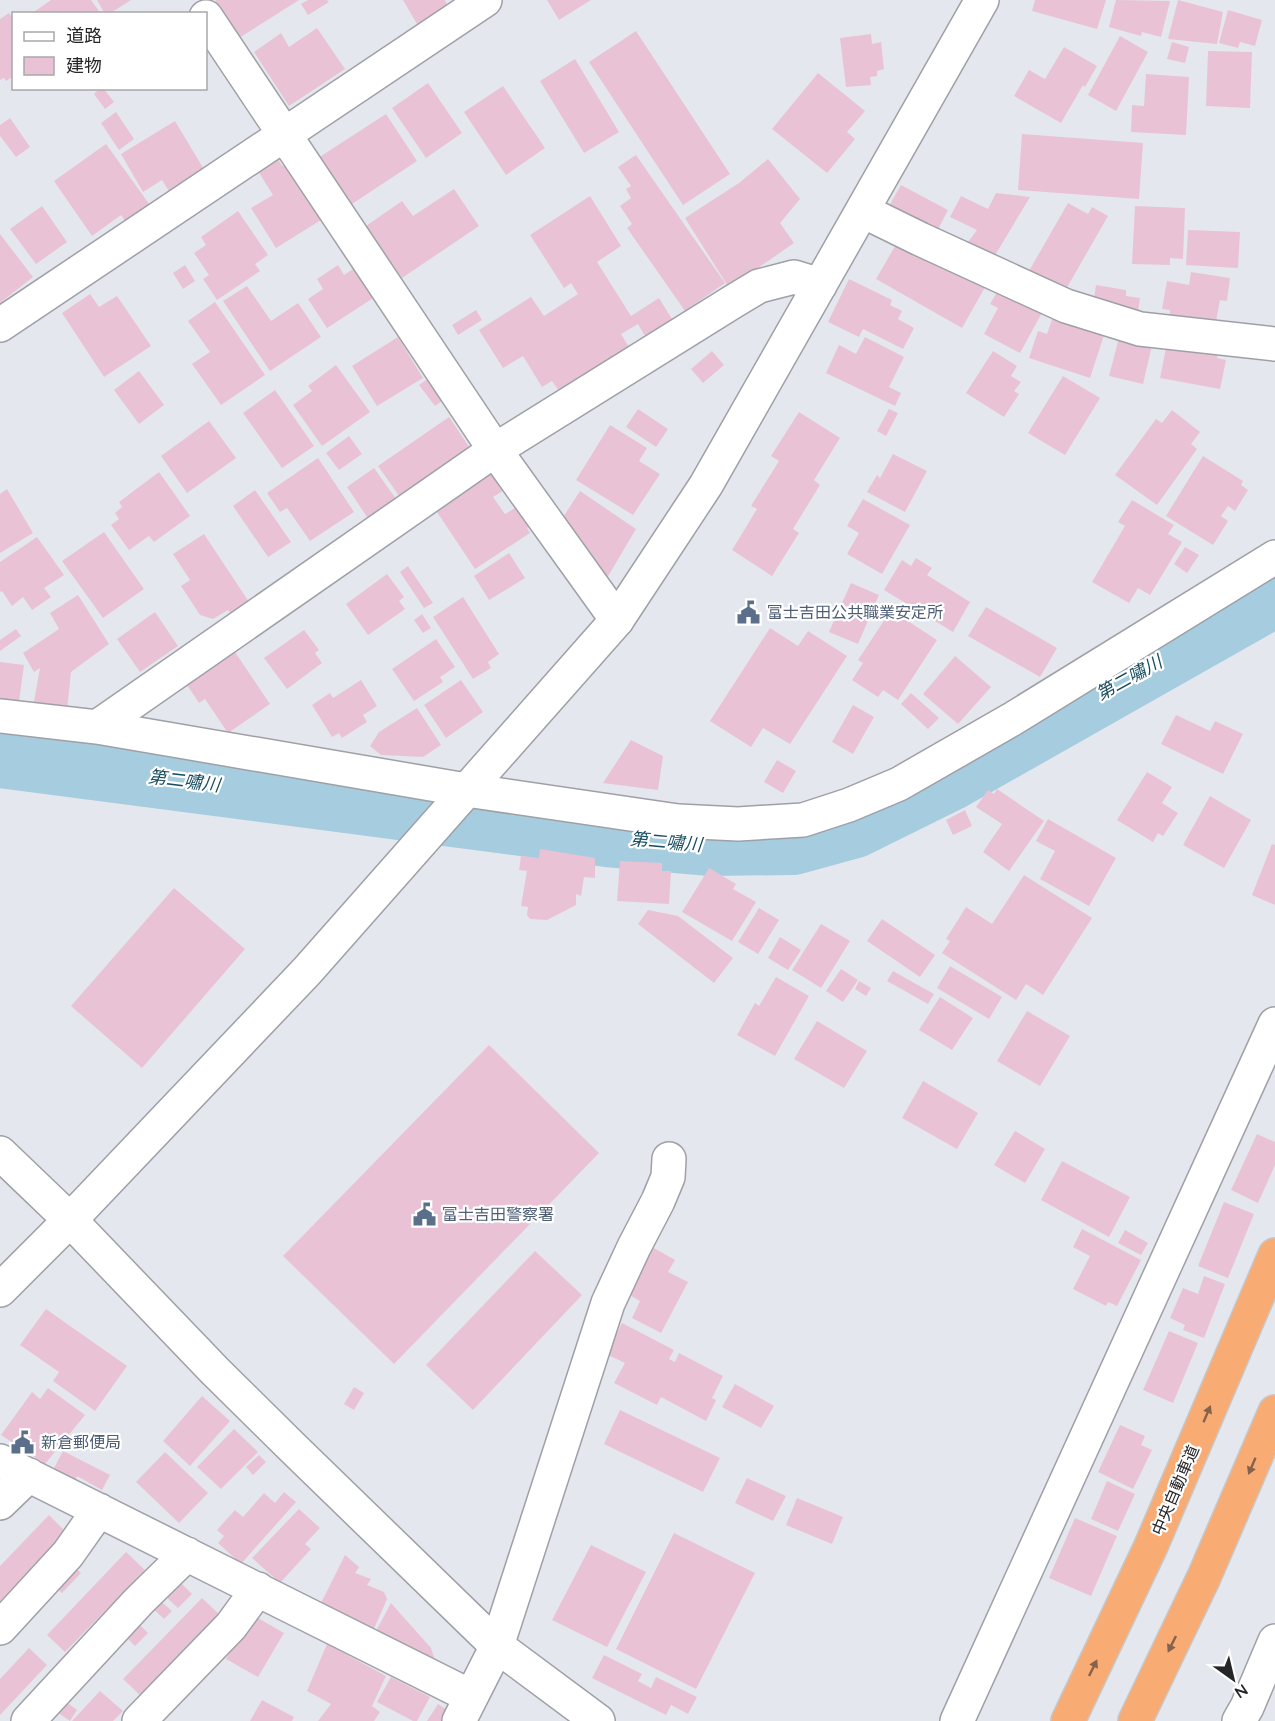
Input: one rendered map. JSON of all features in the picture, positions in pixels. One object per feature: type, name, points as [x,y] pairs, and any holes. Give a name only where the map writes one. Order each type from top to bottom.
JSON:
[{"type":"highway","name":"中央自動車道","points":[[1068,1721],[1151,1546],[1275,1255]]},
{"type":"highway","points":[[1135,1721],[1204,1576],[1275,1412]]},
{"type":"street","points":[[0,325],[283,133],[485,0]]},
{"type":"street","points":[[0,1290],[70,1220],[307,971],[617,620],[706,485],[982,0]]},
{"type":"street","points":[[207,19],[495,450],[617,620]]},
{"type":"street","points":[[863,211],[1066,306],[1140,328],[1275,344]]},
{"type":"street","points":[[97,727],[495,450],[759,286],[794,277],[820,285]]},
{"type":"street","points":[[0,716],[97,727],[459,798],[678,821],[738,824],[803,820],[849,805],[899,784],[1014,718],[1275,557]]},
{"type":"street","points":[[957,1721],[1275,1024]]},
{"type":"street","points":[[0,1153],[70,1220],[238,1394],[497,1646],[598,1721]]},
{"type":"street","points":[[0,1503],[14,1468],[258,1589],[464,1709],[497,1646],[608,1302],[668,1177],[669,1159]]},
{"type":"street","points":[[0,1628],[68,1554],[99,1510]]},
{"type":"street","points":[[28,1721],[139,1601],[187,1554]]},
{"type":"street","points":[[139,1721],[231,1626],[258,1589]]},
{"type":"street","points":[[1239,1721],[1275,1641]]},
{"type":"building","points":[[51,0],[91,0],[100,12],[34,12]]},
{"type":"building","points":[[97,0],[131,0],[112,12],[104,12]]},
{"type":"building","points":[[215,0],[299,0],[239,38]]},
{"type":"building","points":[[308,0],[327,0],[329,2],[308,15],[301,4]]},
{"type":"building","points":[[403,0],[445,0],[448,6],[417,24]]},
{"type":"building","points":[[547,0],[591,0],[559,20]]},
{"type":"building","points":[[1035,0],[1106,0],[1097,29],[1032,11]]},
{"type":"building","points":[[1116,0],[1170,1],[1161,37],[1142,32],[1141,36],[1109,27]]},
{"type":"building","points":[[1178,0],[1223,12],[1217,44],[1168,39]]},
{"type":"building","points":[[1228,10],[1262,20],[1255,46],[1240,42],[1238,48],[1219,43]]},
{"type":"building","points":[[9,13],[12,17],[12,77],[6,81],[4,78],[0,80],[0,19]]},
{"type":"building","points":[[317,28],[345,69],[289,106],[254,52],[281,33],[289,47]]},
{"type":"building","points":[[636,31],[730,174],[683,205],[589,62]]},
{"type":"building","points":[[871,34],[872,44],[881,42],[884,69],[877,71],[877,76],[870,77],[871,85],[846,87],[840,38]]},
{"type":"building","points":[[1120,36],[1148,52],[1116,111],[1088,95]]},
{"type":"building","points":[[1172,42],[1189,47],[1185,63],[1167,59]]},
{"type":"building","points":[[1064,47],[1097,66],[1061,123],[1014,96],[1029,70],[1045,79]]},
{"type":"building","points":[[1208,51],[1252,52],[1250,108],[1206,106]]},
{"type":"building","points":[[575,59],[619,132],[584,153],[540,81]]},
{"type":"building","points":[[818,73],[865,111],[847,132],[855,139],[827,173],[772,129]]},
{"type":"building","points":[[1146,74],[1189,77],[1186,135],[1131,132],[1132,105],[1144,106]]},
{"type":"building","points":[[428,83],[462,133],[426,158],[392,108]]},
{"type":"building","points":[[503,86],[545,148],[506,175],[464,112]]},
{"type":"building","points":[[98,90],[105,90],[114,102],[105,109],[94,94]]},
{"type":"building","points":[[116,112],[134,139],[119,150],[101,123]]},
{"type":"building","points":[[386,114],[417,161],[349,206],[318,158]]},
{"type":"building","points":[[10,118],[30,147],[16,157],[0,136],[0,125]]},
{"type":"building","points":[[175,121],[205,171],[170,193],[162,180],[143,192],[121,154]]},
{"type":"building","points":[[1022,134],[1143,143],[1139,199],[1018,190]]},
{"type":"building","points":[[106,144],[152,208],[128,225],[121,215],[92,236],[54,181]]},
{"type":"building","points":[[636,155],[725,283],[685,311],[627,228],[632,224],[620,206],[631,198],[626,189],[631,186],[618,167]]},
{"type":"building","points":[[278,159],[282,166],[290,161],[326,217],[276,248],[251,208],[273,195],[258,171]]},
{"type":"building","points":[[768,159],[800,199],[780,223],[794,243],[729,288],[685,218],[739,183]]},
{"type":"building","points":[[901,185],[948,210],[933,239],[885,213]]},
{"type":"building","points":[[454,189],[479,226],[402,278],[366,226],[402,201],[413,216]]},
{"type":"building","points":[[996,193],[1030,197],[991,262],[965,246],[977,230],[950,217],[961,196],[988,209]]},
{"type":"building","points":[[590,196],[621,246],[597,262],[631,316],[659,298],[672,319],[645,336],[638,324],[621,334],[629,347],[559,391],[552,381],[542,387],[523,356],[503,368],[479,330],[531,297],[544,316],[578,294],[571,283],[564,288],[530,235]]},
{"type":"building","points":[[1068,203],[1088,214],[1092,207],[1108,216],[1065,291],[1029,271]]},
{"type":"building","points":[[42,206],[67,242],[36,264],[10,229]]},
{"type":"building","points":[[1135,206],[1185,208],[1183,259],[1170,258],[1170,265],[1132,264]]},
{"type":"building","points":[[238,211],[268,255],[255,264],[260,271],[217,300],[203,279],[209,275],[194,253],[206,245],[201,237]]},
{"type":"building","points":[[1188,230],[1240,232],[1238,268],[1186,265]]},
{"type":"building","points":[[0,234],[33,277],[0,303]]},
{"type":"building","points":[[902,234],[988,282],[962,328],[876,279]]},
{"type":"building","points":[[362,263],[381,293],[327,328],[308,299],[323,289],[317,279],[338,265],[344,275]]},
{"type":"building","points":[[185,265],[195,281],[183,289],[173,273]]},
{"type":"building","points":[[1191,272],[1230,278],[1227,301],[1220,300],[1215,327],[1169,319],[1170,310],[1162,309],[1167,281],[1189,285]]},
{"type":"building","points":[[849,279],[892,300],[890,305],[902,311],[898,319],[914,328],[903,349],[863,329],[859,337],[828,322]]},
{"type":"building","points":[[1096,285],[1126,290],[1126,296],[1140,298],[1138,311],[1093,305]]},
{"type":"building","points":[[247,286],[271,321],[298,303],[321,337],[270,371],[223,301]]},
{"type":"building","points":[[1000,287],[1044,309],[1020,353],[984,334],[998,308],[990,304]]},
{"type":"building","points":[[90,294],[99,307],[117,296],[151,346],[104,377],[62,313]]},
{"type":"building","points":[[215,302],[265,375],[221,405],[192,364],[210,352],[188,321]]},
{"type":"building","points":[[476,310],[482,320],[458,335],[452,325]]},
{"type":"building","points":[[1053,317],[1106,329],[1090,378],[1029,358],[1038,331],[1047,334]]},
{"type":"building","points":[[1121,330],[1154,337],[1143,384],[1109,376]]},
{"type":"building","points":[[398,337],[423,378],[377,406],[352,366]]},
{"type":"building","points":[[865,337],[904,357],[889,387],[901,393],[895,406],[826,373],[839,345],[856,354]]},
{"type":"building","points":[[1168,338],[1219,348],[1217,358],[1226,360],[1220,389],[1160,378]]},
{"type":"building","points":[[712,351],[724,365],[703,383],[691,369]]},
{"type":"building","points":[[993,351],[1017,366],[1011,376],[1021,382],[1014,391],[1019,394],[1004,417],[966,393]]},
{"type":"building","points":[[336,365],[370,412],[322,446],[293,405],[312,391],[308,386]]},
{"type":"building","points":[[139,371],[164,405],[139,424],[114,390]]},
{"type":"building","points":[[432,376],[448,397],[435,406],[419,385]]},
{"type":"building","points":[[1063,376],[1100,398],[1065,455],[1028,433]]},
{"type":"building","points":[[275,390],[314,446],[282,468],[243,413]]},
{"type":"building","points":[[638,409],[668,429],[656,447],[626,427]]},
{"type":"building","points":[[889,409],[898,413],[886,436],[877,431]]},
{"type":"building","points":[[1172,410],[1200,432],[1191,444],[1197,449],[1157,505],[1115,475],[1156,419],[1162,423]]},
{"type":"building","points":[[799,412],[840,438],[814,480],[820,485],[793,529],[799,533],[772,576],[732,550],[757,509],[751,506],[779,461],[771,456]]},
{"type":"building","points":[[449,417],[472,451],[402,500],[378,466]]},
{"type":"building","points":[[209,421],[236,458],[187,493],[161,456]]},
{"type":"building","points":[[610,425],[647,448],[639,461],[660,474],[633,515],[576,480]]},
{"type":"building","points":[[349,436],[362,454],[339,470],[326,453]]},
{"type":"building","points":[[893,454],[927,471],[905,512],[867,492],[877,475],[880,478]]},
{"type":"building","points":[[1203,456],[1243,481],[1241,485],[1248,490],[1235,511],[1228,506],[1221,516],[1228,521],[1213,545],[1166,516]]},
{"type":"building","points":[[318,458],[354,512],[310,541],[287,508],[280,512],[267,493]]},
{"type":"building","points":[[374,468],[399,503],[371,523],[347,487]]},
{"type":"building","points":[[499,471],[509,487],[493,497],[505,514],[520,505],[533,524],[527,528],[530,533],[475,569],[435,509],[490,472],[492,475]]},
{"type":"building","points":[[159,472],[190,516],[154,542],[149,536],[129,550],[111,525],[119,519],[115,513],[122,507],[119,502]]},
{"type":"building","points":[[7,489],[33,533],[0,553],[0,494]]},
{"type":"building","points":[[255,490],[291,542],[268,557],[233,506]]},
{"type":"building","points":[[580,491],[636,529],[604,583],[572,544],[578,535],[560,522]]},
{"type":"building","points":[[863,499],[910,525],[882,574],[847,554],[859,533],[847,526]]},
{"type":"building","points":[[1132,500],[1174,525],[1168,534],[1182,542],[1150,595],[1138,588],[1129,603],[1092,582],[1125,526],[1118,522]]},
{"type":"building","points":[[104,532],[144,589],[103,618],[62,561]]},
{"type":"building","points":[[204,534],[251,605],[233,617],[228,610],[213,619],[200,615],[181,586],[190,580],[173,554]]},
{"type":"building","points":[[37,537],[64,575],[44,588],[51,597],[32,610],[23,597],[12,606],[2,591],[0,592],[0,562]]},
{"type":"building","points":[[1185,547],[1199,555],[1187,573],[1174,564]]},
{"type":"building","points":[[509,553],[525,578],[489,600],[474,576]]},
{"type":"building","points":[[916,558],[932,568],[927,575],[970,602],[953,632],[884,590],[902,560],[911,566]]},
{"type":"building","points":[[408,566],[433,603],[424,608],[400,572]]},
{"type":"building","points":[[387,574],[404,597],[399,601],[405,609],[368,635],[346,604]]},
{"type":"building","points":[[851,583],[879,595],[858,644],[829,632]]},
{"type":"building","points":[[78,595],[109,644],[71,672],[67,711],[33,707],[40,668],[34,672],[23,653],[59,629],[50,613]]},
{"type":"building","points":[[463,597],[499,654],[488,662],[491,668],[473,679],[433,617]]},
{"type":"building","points":[[986,607],[1057,648],[1040,677],[968,636]]},
{"type":"building","points":[[891,610],[937,640],[898,700],[883,690],[878,697],[852,680],[863,663],[858,660]]},
{"type":"building","points":[[155,612],[178,646],[140,672],[117,639]]},
{"type":"building","points":[[422,614],[431,628],[423,633],[414,620]]},
{"type":"building","points":[[770,628],[798,646],[808,631],[847,656],[790,744],[763,728],[751,747],[710,721]]},
{"type":"building","points":[[16,629],[21,636],[0,651],[0,640]]},
{"type":"building","points":[[304,630],[319,650],[315,653],[322,663],[287,689],[264,658]]},
{"type":"building","points":[[436,639],[455,667],[440,677],[443,682],[414,701],[392,669]]},
{"type":"building","points":[[233,649],[270,704],[228,733],[205,699],[199,703],[185,682]]},
{"type":"building","points":[[955,656],[991,687],[958,724],[923,694]]},
{"type":"building","points":[[0,662],[24,665],[18,709],[0,707]]},
{"type":"building","points":[[361,680],[377,706],[363,715],[367,722],[342,738],[339,733],[332,737],[312,705],[330,693],[333,698]]},
{"type":"building","points":[[461,680],[483,712],[446,738],[424,705]]},
{"type":"building","points":[[911,693],[939,718],[928,729],[901,704]]},
{"type":"building","points":[[853,705],[874,717],[853,754],[832,742]]},
{"type":"building","points":[[417,708],[441,745],[423,757],[381,755],[370,746],[379,732]]},
{"type":"building","points":[[1176,715],[1210,731],[1215,721],[1243,734],[1223,774],[1161,744]]},
{"type":"building","points":[[631,740],[663,756],[658,790],[603,783]]},
{"type":"building","points":[[777,760],[796,771],[783,793],[764,782]]},
{"type":"building","points":[[1147,772],[1172,787],[1162,803],[1178,813],[1163,836],[1158,833],[1153,842],[1117,820]]},
{"type":"building","points":[[997,789],[1044,821],[1009,871],[983,852],[1002,824],[976,807],[988,790],[994,794]]},
{"type":"building","points":[[1210,796],[1251,820],[1224,868],[1183,845]]},
{"type":"building","points":[[965,810],[972,826],[953,835],[946,820]]},
{"type":"building","points":[[1048,819],[1116,858],[1089,906],[1040,879],[1055,851],[1036,841]]},
{"type":"building","points":[[1272,844],[1275,845],[1275,905],[1252,895]]},
{"type":"building","points":[[540,849],[595,858],[595,878],[584,877],[581,896],[576,894],[576,905],[547,920],[530,919],[527,915],[528,907],[521,906],[527,871],[519,870],[521,856],[539,858]]},
{"type":"building","points":[[620,861],[662,863],[662,871],[671,871],[669,904],[617,901]]},
{"type":"building","points":[[709,868],[736,884],[733,889],[756,902],[732,941],[682,912]]},
{"type":"building","points":[[1024,875],[1092,918],[1043,995],[1026,984],[1016,1000],[942,953],[950,941],[946,939],[966,907],[992,924]]},
{"type":"building","points":[[174,888],[245,949],[142,1068],[71,1006]]},
{"type":"building","points":[[759,908],[779,920],[758,954],[738,942]]},
{"type":"building","points":[[648,910],[678,916],[733,958],[714,983],[638,924]]},
{"type":"building","points":[[882,919],[935,955],[920,977],[867,941]]},
{"type":"building","points":[[821,924],[850,941],[821,988],[792,970]]},
{"type":"building","points":[[780,937],[801,950],[788,970],[768,958]]},
{"type":"building","points":[[950,966],[1002,997],[989,1019],[937,988]]},
{"type":"building","points":[[841,969],[858,980],[843,1002],[826,991]]},
{"type":"building","points":[[893,971],[934,994],[928,1004],[887,981]]},
{"type":"building","points":[[776,977],[809,996],[775,1056],[737,1035],[755,1003],[759,1006]]},
{"type":"building","points":[[859,981],[871,988],[866,996],[855,989]]},
{"type":"building","points":[[940,997],[973,1018],[952,1050],[919,1030]]},
{"type":"building","points":[[1027,1011],[1070,1036],[1040,1086],[997,1061]]},
{"type":"building","points":[[817,1021],[867,1051],[844,1088],[794,1059]]},
{"type":"building","points":[[489,1045],[599,1153],[394,1364],[283,1256]]},
{"type":"building","points":[[923,1081],[978,1113],[957,1149],[902,1118]]},
{"type":"building","points":[[1015,1131],[1045,1149],[1025,1183],[994,1165]]},
{"type":"building","points":[[1257,1134],[1275,1142],[1275,1165],[1258,1203],[1231,1190]]},
{"type":"building","points":[[1062,1161],[1130,1197],[1109,1237],[1041,1200]]},
{"type":"building","points":[[1224,1202],[1254,1214],[1228,1278],[1198,1266]]},
{"type":"building","points":[[1082,1229],[1141,1260],[1117,1306],[1108,1302],[1106,1306],[1073,1289],[1090,1256],[1073,1247]]},
{"type":"building","points":[[1125,1230],[1148,1243],[1141,1255],[1118,1243]]},
{"type":"building","points":[[652,1247],[675,1260],[668,1272],[688,1282],[661,1333],[632,1318],[640,1301],[628,1294]]},
{"type":"building","points":[[535,1251],[582,1295],[473,1410],[426,1365]]},
{"type":"building","points":[[1204,1276],[1225,1284],[1204,1338],[1183,1330],[1185,1325],[1170,1318],[1183,1288],[1198,1294]]},
{"type":"building","points":[[46,1309],[127,1366],[95,1411],[53,1381],[59,1372],[20,1345]]},
{"type":"building","points":[[622,1323],[674,1350],[669,1359],[675,1362],[679,1353],[723,1376],[712,1398],[716,1400],[706,1421],[661,1397],[657,1405],[614,1383],[625,1363],[606,1354]]},
{"type":"building","points":[[1169,1331],[1198,1343],[1173,1403],[1143,1390]]},
{"type":"building","points":[[735,1384],[774,1406],[761,1428],[722,1407]]},
{"type":"building","points":[[354,1387],[364,1393],[354,1410],[344,1404]]},
{"type":"building","points":[[48,1388],[85,1415],[45,1464],[1,1435],[32,1392],[40,1399]]},
{"type":"building","points":[[202,1396],[230,1421],[190,1466],[163,1441]]},
{"type":"building","points":[[620,1410],[720,1458],[703,1492],[604,1444]]},
{"type":"building","points":[[1120,1425],[1145,1436],[1141,1445],[1152,1450],[1133,1489],[1098,1472]]},
{"type":"building","points":[[234,1429],[258,1452],[221,1489],[197,1467]]},
{"type":"building","points":[[63,1451],[110,1475],[102,1490],[77,1476],[75,1481],[53,1470]]},
{"type":"building","points":[[165,1452],[208,1493],[179,1523],[136,1482]]},
{"type":"building","points":[[259,1455],[266,1462],[253,1475],[246,1467]]},
{"type":"building","points":[[747,1478],[786,1496],[773,1521],[735,1503]]},
{"type":"building","points":[[1107,1481],[1135,1494],[1118,1531],[1091,1519]]},
{"type":"building","points":[[284,1492],[296,1502],[241,1564],[218,1543],[224,1536],[217,1530],[235,1510],[243,1517],[264,1493],[275,1503]]},
{"type":"building","points":[[797,1498],[843,1517],[832,1544],[786,1525]]},
{"type":"building","points":[[299,1509],[320,1528],[305,1544],[311,1549],[280,1583],[252,1558]]},
{"type":"building","points":[[49,1515],[67,1533],[0,1602],[0,1566]]},
{"type":"building","points":[[1075,1518],[1117,1536],[1091,1596],[1049,1578]]},
{"type":"building","points":[[674,1533],[755,1573],[696,1689],[616,1649]]},
{"type":"building","points":[[591,1545],[646,1572],[607,1647],[552,1620]]},
{"type":"building","points":[[126,1552],[145,1570],[65,1652],[47,1635]]},
{"type":"building","points":[[345,1555],[359,1567],[355,1573],[371,1579],[367,1585],[384,1592],[387,1599],[373,1631],[321,1603]]},
{"type":"building","points":[[70,1563],[81,1573],[62,1593],[51,1582]]},
{"type":"building","points":[[180,1582],[192,1594],[178,1608],[165,1596]]},
{"type":"building","points":[[157,1598],[172,1611],[164,1619],[150,1606]]},
{"type":"building","points":[[202,1598],[220,1615],[141,1696],[123,1679]]},
{"type":"building","points":[[391,1603],[431,1648],[436,1663],[376,1631]]},
{"type":"building","points":[[251,1614],[284,1633],[258,1677],[226,1659]]},
{"type":"building","points":[[136,1621],[148,1633],[135,1646],[123,1634]]},
{"type":"building","points":[[327,1644],[386,1676],[372,1706],[380,1712],[374,1721],[318,1721],[331,1704],[307,1691]]},
{"type":"building","points":[[29,1648],[47,1665],[0,1715],[0,1679]]},
{"type":"building","points":[[604,1655],[642,1674],[638,1681],[651,1688],[656,1677],[697,1697],[688,1714],[671,1705],[666,1715],[592,1678]]},
{"type":"building","points":[[391,1677],[430,1697],[417,1721],[377,1702]]},
{"type":"building","points":[[100,1691],[123,1711],[113,1721],[72,1721]]},
{"type":"building","points":[[262,1700],[294,1717],[292,1721],[250,1721]]},
{"type":"building","points":[[65,1701],[77,1710],[70,1721],[57,1712]]},
{"type":"building","points":[[438,1704],[456,1716],[453,1721],[427,1721]]},
{"type":"waterway","name":"第二嘯川","points":[[0,757],[607,836],[711,845],[793,844],[855,827],[950,780],[1275,596]]},
{"type":"place","name":"富士吉田公共職業安定所","points":[[749,612]]},
{"type":"place","name":"富士吉田警察署","points":[[424,1214]]},
{"type":"place","name":"新倉郵便局","points":[[23,1442]]}]
